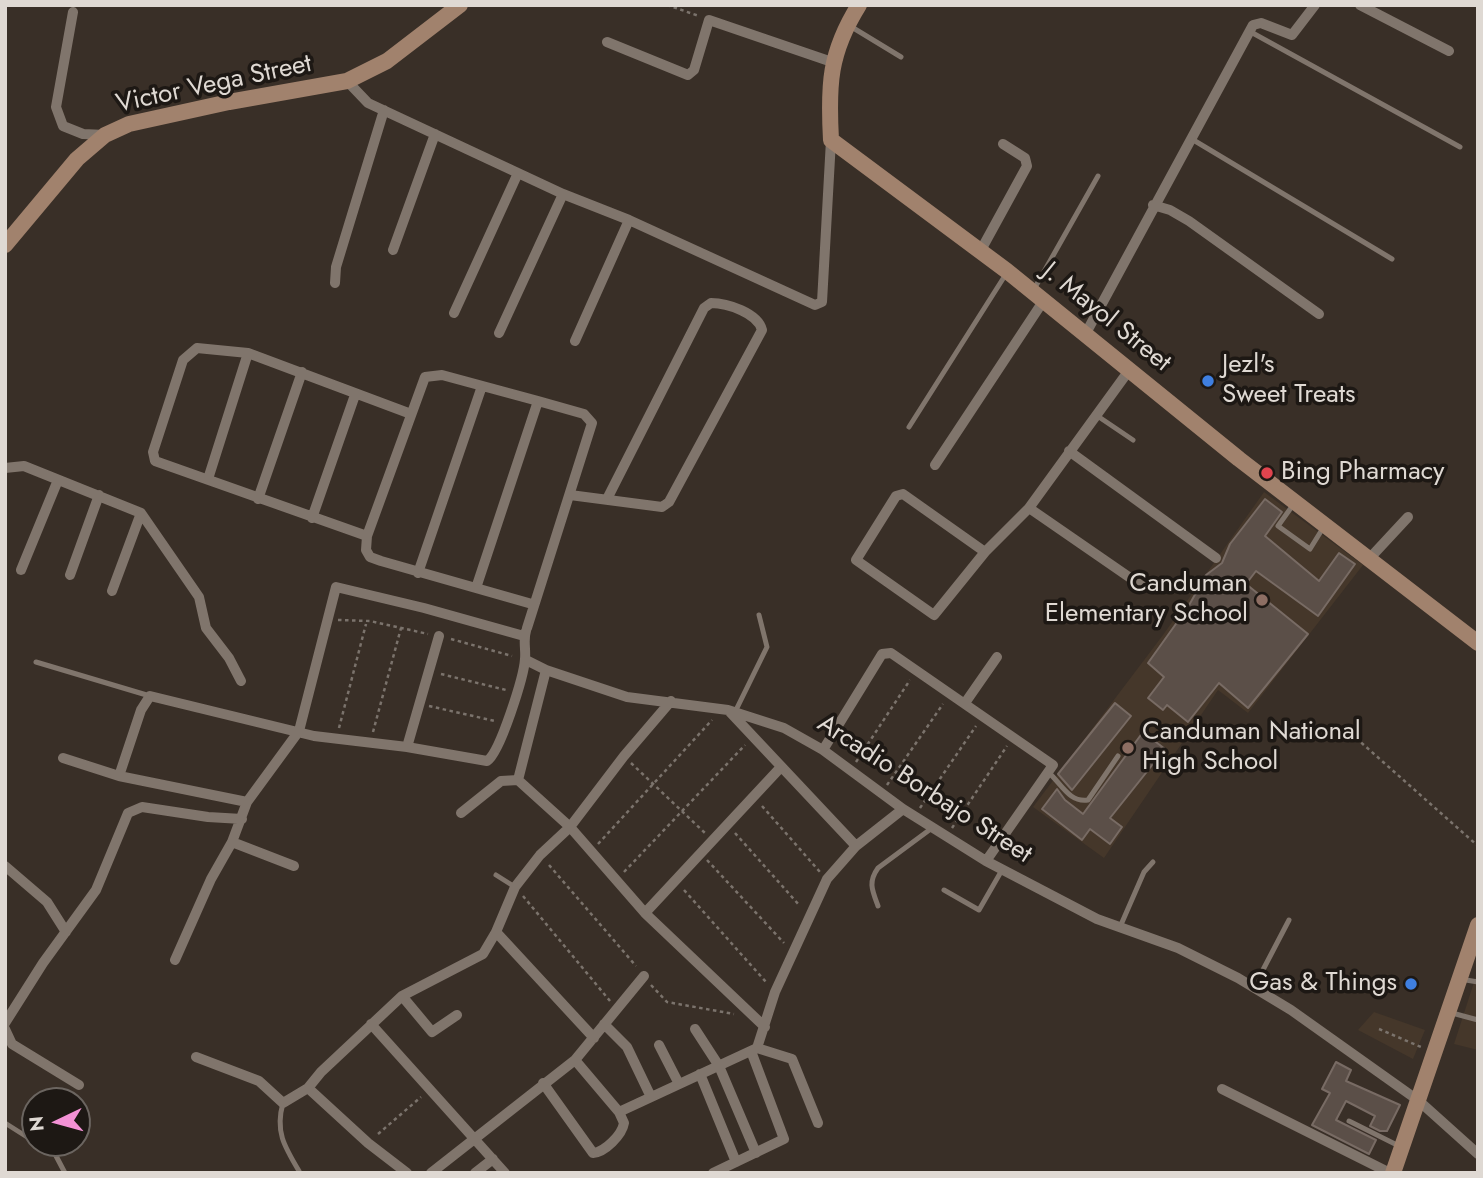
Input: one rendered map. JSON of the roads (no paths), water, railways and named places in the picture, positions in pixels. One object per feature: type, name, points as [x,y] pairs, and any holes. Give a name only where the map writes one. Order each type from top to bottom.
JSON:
[{"type":"street","name":"Victor Vega Street","points":[[5,245],[77,159],[104,135],[129,124],[229,102],[347,81],[387,61],[460,5]]},
{"type":"street","points":[[347,81],[368,103],[563,194],[629,220],[815,305],[820,304],[831,140],[828,91],[832,62],[847,24],[859,5]]},
{"type":"street","points":[[1086,333],[1249,31],[1256,22],[1292,35],[1315,5]]},
{"type":"street","points":[[1360,5],[1449,51]]},
{"type":"street","points":[[74,12],[56,107],[63,126],[83,134],[104,135]]},
{"type":"street","points":[[607,42],[688,75],[694,70],[709,20],[832,62]]},
{"type":"street","points":[[335,283],[336,267],[384,110]]},
{"type":"street","points":[[393,250],[435,134]]},
{"type":"street","name":"J. Mayol Street","points":[[831,140],[981,250],[1295,502],[1478,643]]},
{"type":"street","points":[[981,250],[1027,166],[1025,158],[1003,144]]},
{"type":"street","points":[[454,313],[518,173]]},
{"type":"street","points":[[499,333],[563,194]]},
{"type":"street","points":[[1153,205],[1170,210],[1189,221],[1319,314]]},
{"type":"street","points":[[575,341],[629,220]]},
{"type":"street","points":[[935,465],[1039,296]]},
{"type":"street","points":[[570,495],[662,507],[674,495],[762,330],[760,323],[752,316],[721,303],[711,303],[704,309],[607,499]]},
{"type":"street","points":[[367,536],[155,461],[153,452],[185,355],[197,348],[248,353],[411,414]]},
{"type":"street","points":[[208,479],[248,353]]},
{"type":"street","points":[[985,552],[904,494],[895,496],[856,560],[934,615],[985,552],[1029,508],[1130,369]]},
{"type":"street","points":[[258,499],[302,372]]},
{"type":"street","points":[[119,776],[141,710],[150,696],[337,738],[487,761],[493,755],[506,724],[526,660],[526,632],[531,610],[592,423],[584,414],[538,401],[431,375],[425,377],[367,536],[366,551],[370,557],[476,588],[531,610]]},
{"type":"street","points":[[418,573],[482,386]]},
{"type":"street","points":[[312,518],[355,395]]},
{"type":"street","points":[[476,588],[538,401]]},
{"type":"street","points":[[1069,450],[1216,558]]},
{"type":"street","points":[[5,468],[24,466],[141,513],[200,597],[206,628],[229,658],[242,681]]},
{"type":"street","points":[[21,570],[58,480]]},
{"type":"street","points":[[70,575],[99,495]]},
{"type":"street","points":[[1029,508],[1142,586]]},
{"type":"street","points":[[112,592],[141,513]]},
{"type":"street","points":[[1369,559],[1408,517]]},
{"type":"street","points":[[175,960],[211,879],[232,842],[247,802],[299,731],[336,587],[526,632]]},
{"type":"street","points":[[407,747],[427,670],[439,636]]},
{"type":"street","points":[[822,750],[882,654],[891,653],[1053,765],[986,861]]},
{"type":"street","points":[[965,704],[997,657]]},
{"type":"street","name":"Arcadio Borbajo Street","points":[[526,660],[546,670],[627,697],[728,711],[784,728],[822,750],[932,828],[1002,870],[1097,919],[1178,948],[1254,987],[1291,1010],[1419,1101],[1478,1154]]},
{"type":"street","points":[[518,780],[546,670]]},
{"type":"street","points":[[196,1057],[259,1081],[283,1103],[308,1088],[402,996],[483,954],[496,932],[515,887],[540,855],[570,827],[624,756],[671,701]]},
{"type":"street","points":[[728,711],[856,846]]},
{"type":"street","points":[[63,758],[119,776],[247,802]]},
{"type":"street","points":[[645,913],[781,767]]},
{"type":"street","points":[[461,813],[502,781],[518,780],[570,827],[645,913],[765,1027]]},
{"type":"street","points":[[5,1023],[96,890],[128,813],[134,808],[242,819]]},
{"type":"street","points":[[712,1173],[784,1139],[754,1050],[765,1027],[775,992],[827,880],[856,846],[903,809]]},
{"type":"street","points":[[232,842],[294,866]]},
{"type":"street","points":[[5,866],[47,902],[66,932]]},
{"type":"street","points":[[1222,1089],[1392,1173],[1478,925]]},
{"type":"street","points":[[496,932],[594,1038]]},
{"type":"street","points":[[431,1173],[575,1060],[643,975]]},
{"type":"street","points":[[402,996],[432,1032],[457,1015]]},
{"type":"street","points":[[371,1024],[428,1091],[505,1173]]},
{"type":"street","points":[[604,1024],[627,1047],[651,1097]]},
{"type":"street","points":[[5,1029],[12,1044],[79,1085]]},
{"type":"street","points":[[695,1029],[719,1066],[755,1153]]},
{"type":"street","points":[[659,1045],[679,1084]]},
{"type":"street","points":[[619,1112],[754,1050],[792,1059],[818,1123]]},
{"type":"street","points":[[543,1083],[593,1153],[601,1152],[622,1131],[624,1123],[619,1112],[575,1060]]},
{"type":"street","points":[[700,1074],[736,1162]]},
{"type":"street","points":[[308,1088],[368,1143],[407,1173]]},
{"type":"street","points":[[475,1173],[494,1159]]},
{"type":"lane","points":[[847,24],[901,57]]},
{"type":"lane","points":[[1249,31],[1460,147]]},
{"type":"lane","points":[[1190,138],[1392,259]]},
{"type":"lane","points":[[1039,296],[1098,176]]},
{"type":"lane","points":[[909,426],[1007,271]]},
{"type":"lane","points":[[1096,415],[1133,440]]},
{"type":"lane","points":[[1295,502],[1278,526],[1310,549],[1325,525]]},
{"type":"lane","points":[[728,711],[767,647],[759,615]]},
{"type":"lane","points":[[36,663],[150,696]]},
{"type":"lane","points":[[1048,772],[1070,796],[1076,800],[1088,800],[1118,756]]},
{"type":"lane","points":[[878,906],[870,884],[878,867],[932,828]]},
{"type":"lane","points":[[1120,927],[1144,872],[1153,863]]},
{"type":"lane","points":[[944,890],[979,911],[1002,870]]},
{"type":"lane","points":[[496,874],[515,887]]},
{"type":"lane","points":[[1254,987],[1289,920]]},
{"type":"lane","points":[[1460,979],[1478,982]]},
{"type":"lane","points":[[1448,1012],[1478,1020]]},
{"type":"lane","points":[[283,1103],[278,1122],[279,1135],[299,1171]]},
{"type":"lane","points":[[1349,1121],[1402,1148]]},
{"type":"lane","points":[[5,1123],[21,1133]]},
{"type":"lane","points":[[57,1157],[65,1173]]},
{"type":"place","name":"Jezl's Sweet Treats","points":[[1208,381]]},
{"type":"place","name":"Bing Pharmacy","points":[[1267,473]]},
{"type":"place","name":"Canduman Elementary School","points":[[1262,600]]},
{"type":"place","name":"Canduman National High School","points":[[1128,748]]},
{"type":"place","name":"Gas & Things","points":[[1411,984]]}]
